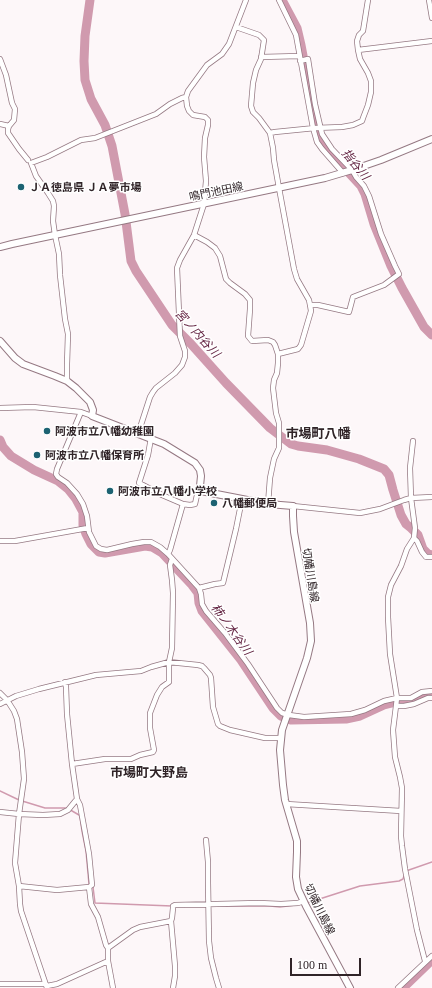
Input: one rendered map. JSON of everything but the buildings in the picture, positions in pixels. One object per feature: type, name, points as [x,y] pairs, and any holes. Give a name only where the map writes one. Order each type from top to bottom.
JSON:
[{"type":"main road","name":"鳴門池田線","points":[[0,247],[325,178],[348,172],[381,160],[432,139]]},
{"type":"main road","points":[[0,341],[15,358],[23,364],[67,381],[76,388],[90,402],[93,410],[92,416],[151,438],[174,449],[195,463],[200,470],[201,491],[242,500],[293,506]]},
{"type":"main road","name":"切幡川島線","points":[[293,506],[294,532],[311,635],[307,658],[280,738],[283,785],[286,804],[297,841],[296,883],[304,903],[350,988]]},
{"type":"street","points":[[138,434],[153,392],[175,373],[182,365],[185,357],[185,351],[180,336],[177,268],[194,235],[204,204],[206,181],[204,157],[208,120],[205,117],[193,115],[189,111],[186,97],[188,91],[207,65],[222,54],[229,44],[246,0]]},
{"type":"street","points":[[279,0],[296,35],[299,56],[303,60],[317,128],[348,172]]},
{"type":"street","points":[[270,134],[275,132],[342,127],[353,125],[362,121],[371,92],[371,81],[360,59],[357,41],[359,35],[363,31],[368,0]]},
{"type":"street","points":[[429,0],[432,18]]},
{"type":"street","points":[[236,27],[259,35],[264,40],[261,58],[253,83],[251,106],[253,112],[270,134],[294,269],[297,279],[309,300],[311,311],[301,345],[298,349],[278,354]]},
{"type":"street","points":[[358,50],[432,41]]},
{"type":"street","points":[[261,58],[299,56]]},
{"type":"street","points":[[0,59],[15,109],[14,120],[9,126],[8,133],[28,160]]},
{"type":"street","points":[[303,60],[308,59],[315,104],[318,142],[322,149],[348,172],[356,177],[364,186],[369,196],[381,234],[399,274],[384,285],[353,297],[349,312],[318,305],[310,305]]},
{"type":"street","points":[[67,381],[66,364],[68,334],[60,275],[59,254],[53,221],[54,206],[36,176],[31,163],[48,157],[81,140],[95,138],[156,114],[170,104],[186,97]]},
{"type":"street","points":[[0,124],[9,126]]},
{"type":"street","points":[[194,235],[215,248],[220,256],[226,279],[245,294],[250,300],[248,336],[252,341],[268,340],[273,342],[278,354],[277,373],[273,388],[276,413],[279,423],[279,448],[274,459],[270,478],[268,504]]},
{"type":"street","points":[[0,408],[33,407],[81,412],[92,416]]},
{"type":"street","points":[[72,764],[105,759],[131,759],[153,752],[150,713],[157,695],[162,687],[169,682],[169,662],[172,648],[173,593],[171,561],[168,554],[151,542],[144,542],[107,550],[96,546],[91,538],[83,504],[77,494],[56,474],[81,412]]},
{"type":"street","points":[[151,438],[148,455],[139,483],[162,495],[183,504],[190,505],[195,504],[197,495],[201,491]]},
{"type":"street","points":[[413,442],[410,468],[411,498],[415,528],[414,536],[391,585],[388,597],[390,654],[396,702],[393,730],[395,757],[402,788],[401,836],[404,869],[417,930],[426,961]]},
{"type":"street","points":[[293,506],[360,513],[380,509],[411,498],[432,497]]},
{"type":"street","points":[[199,588],[215,584],[223,584],[242,500]]},
{"type":"street","points":[[168,554],[183,504]]},
{"type":"street","points":[[0,541],[16,541],[88,528]]},
{"type":"street","points":[[414,536],[426,557],[432,558]]},
{"type":"street","points":[[171,561],[199,588],[202,604],[206,611],[225,633],[248,664],[277,708],[286,717],[351,714],[384,702],[396,702],[411,698],[422,692],[432,691]]},
{"type":"street","points":[[0,704],[24,694],[65,682],[96,676],[140,671],[169,662],[198,665],[202,666],[210,675],[213,707],[220,726],[230,730],[265,738],[280,738]]},
{"type":"street","points":[[65,682],[72,764],[77,799],[80,805],[88,854],[91,904],[98,917],[108,948],[108,961],[113,988]]},
{"type":"street","points":[[0,693],[7,700],[17,719],[22,752],[24,779],[20,800],[15,863],[21,911],[47,986]]},
{"type":"street","points":[[396,702],[404,706],[432,698]]},
{"type":"street","points":[[0,812],[43,815],[60,814],[69,809],[77,799]]},
{"type":"street","points":[[286,804],[401,811]]},
{"type":"street","points":[[206,840],[208,862],[209,941],[211,958],[219,988]]},
{"type":"street","points":[[19,886],[57,890],[91,886]]},
{"type":"street","points":[[173,988],[175,966],[171,921],[173,907],[175,905],[208,906],[259,903],[304,903]]},
{"type":"street","points":[[108,948],[132,930],[140,926],[171,921]]},
{"type":"street","points":[[398,988],[432,956]]},
{"type":"street","points":[[0,984],[47,986],[57,984],[108,961]]},
{"type":"waterway","name":"宮ノ内谷川","points":[[90,0],[85,36],[85,80],[91,99],[105,125],[112,146],[125,214],[131,261],[136,271],[172,325],[270,428],[291,444],[327,450],[359,459],[384,469],[389,475],[401,515],[406,524],[418,535],[423,549],[428,554],[432,555]]},
{"type":"waterway","name":"指谷川","points":[[282,0],[297,28],[320,138],[325,147],[361,186],[391,266],[424,327],[432,335]]},
{"type":"waterway","name":"柿ノ木谷川","points":[[0,440],[3,447],[11,456],[34,470],[58,481],[68,489],[76,499],[83,512],[83,525],[86,534],[91,544],[99,552],[105,553],[145,546],[152,547],[162,553],[198,593],[202,611],[241,660],[273,708],[281,716],[291,720],[346,719],[360,716],[384,705],[413,701],[427,694],[432,694]]},
{"type":"waterway","points":[[0,791],[19,800],[45,808],[67,808],[79,815],[86,851],[89,884],[93,887],[95,903],[172,906]]},
{"type":"waterway","points":[[406,871],[432,862]]},
{"type":"waterway","points":[[307,903],[360,886],[399,881],[403,879],[404,876]]},
{"type":"waterway","points":[[220,906],[280,907],[303,904]]},
{"type":"waterway","points":[[403,988],[432,960]]},
{"type":"place","name":"ＪＡ徳島県 ＪＡ夢市場","points":[[21,187]]},
{"type":"place","name":"阿波市立八幡幼稚園","points":[[47,431]]},
{"type":"place","name":"阿波市立八幡保育所","points":[[37,455]]},
{"type":"place","name":"阿波市立八幡小学校","points":[[110,491]]},
{"type":"place","name":"八幡郵便局","points":[[214,503]]},
{"type":"district","name":"市場町八幡","points":[[318,433]]},
{"type":"district","name":"市場町大野島","points":[[149,772]]}]
